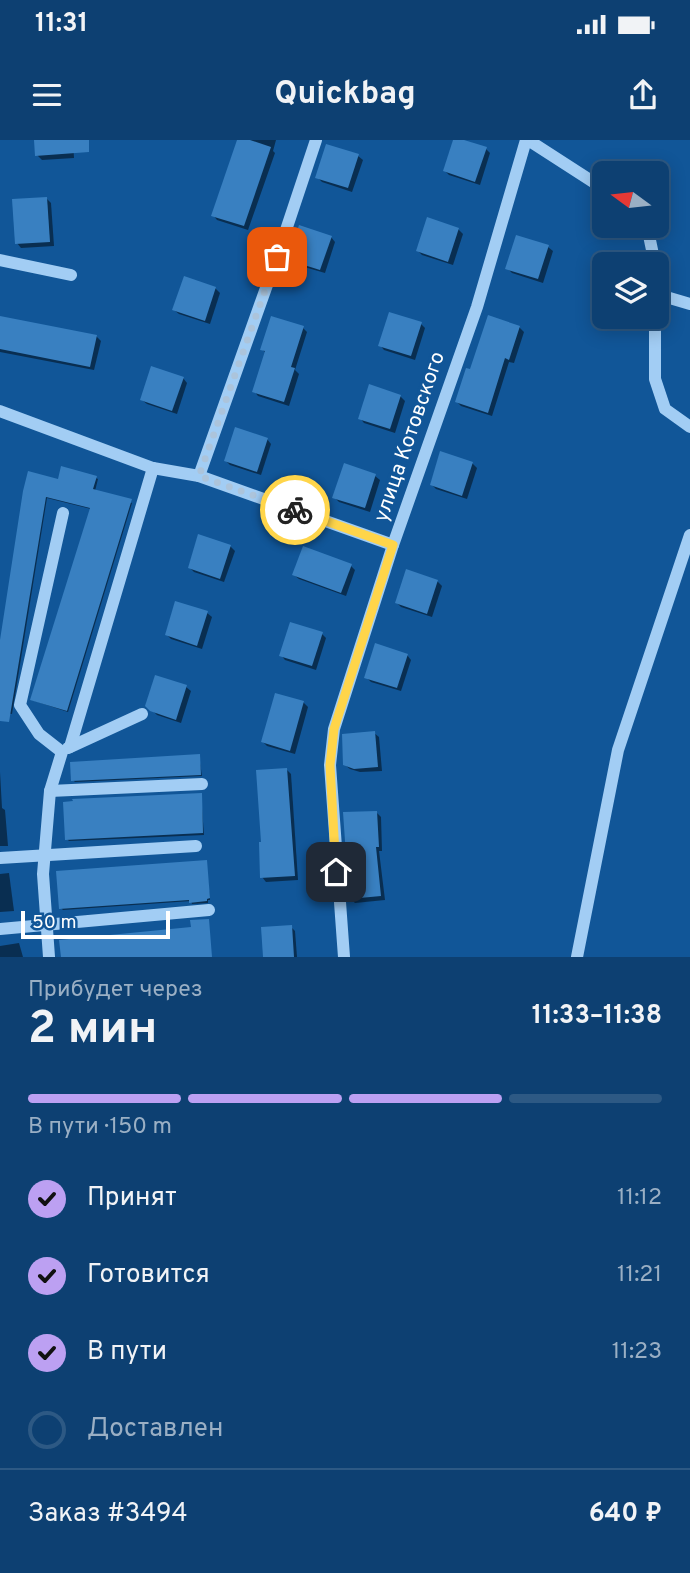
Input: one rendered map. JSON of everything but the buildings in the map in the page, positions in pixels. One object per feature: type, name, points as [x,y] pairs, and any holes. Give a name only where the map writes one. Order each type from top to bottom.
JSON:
[{"type":"lane","points":[[199,476],[316,140]]},
{"type":"lane","points":[[527,140],[592,181]]},
{"type":"lane","name":"улица Котовского","points":[[344,957],[330,765],[334,729],[393,545],[477,307],[527,140]]},
{"type":"lane","points":[[0,260],[71,275]]},
{"type":"lane","points":[[669,298],[690,304]]},
{"type":"lane","points":[[655,329],[655,379],[665,410],[690,427]]},
{"type":"lane","points":[[0,411],[153,468],[199,476],[393,545]]},
{"type":"lane","points":[[49,957],[43,874],[50,791],[66,750],[153,468]]},
{"type":"lane","points":[[63,513],[20,705],[39,734],[66,750]]},
{"type":"lane","points":[[577,957],[618,750],[690,535]]},
{"type":"lane","points":[[66,750],[142,714]]},
{"type":"lane","points":[[50,791],[202,784]]},
{"type":"lane","points":[[0,858],[196,846]]},
{"type":"lane","points":[[0,929],[209,910]]},
{"type":"way so far","points":[[277,257],[199,476],[295,510]]},
{"type":"route","points":[[295,510],[393,545],[334,729],[330,765],[336,872]]}]
